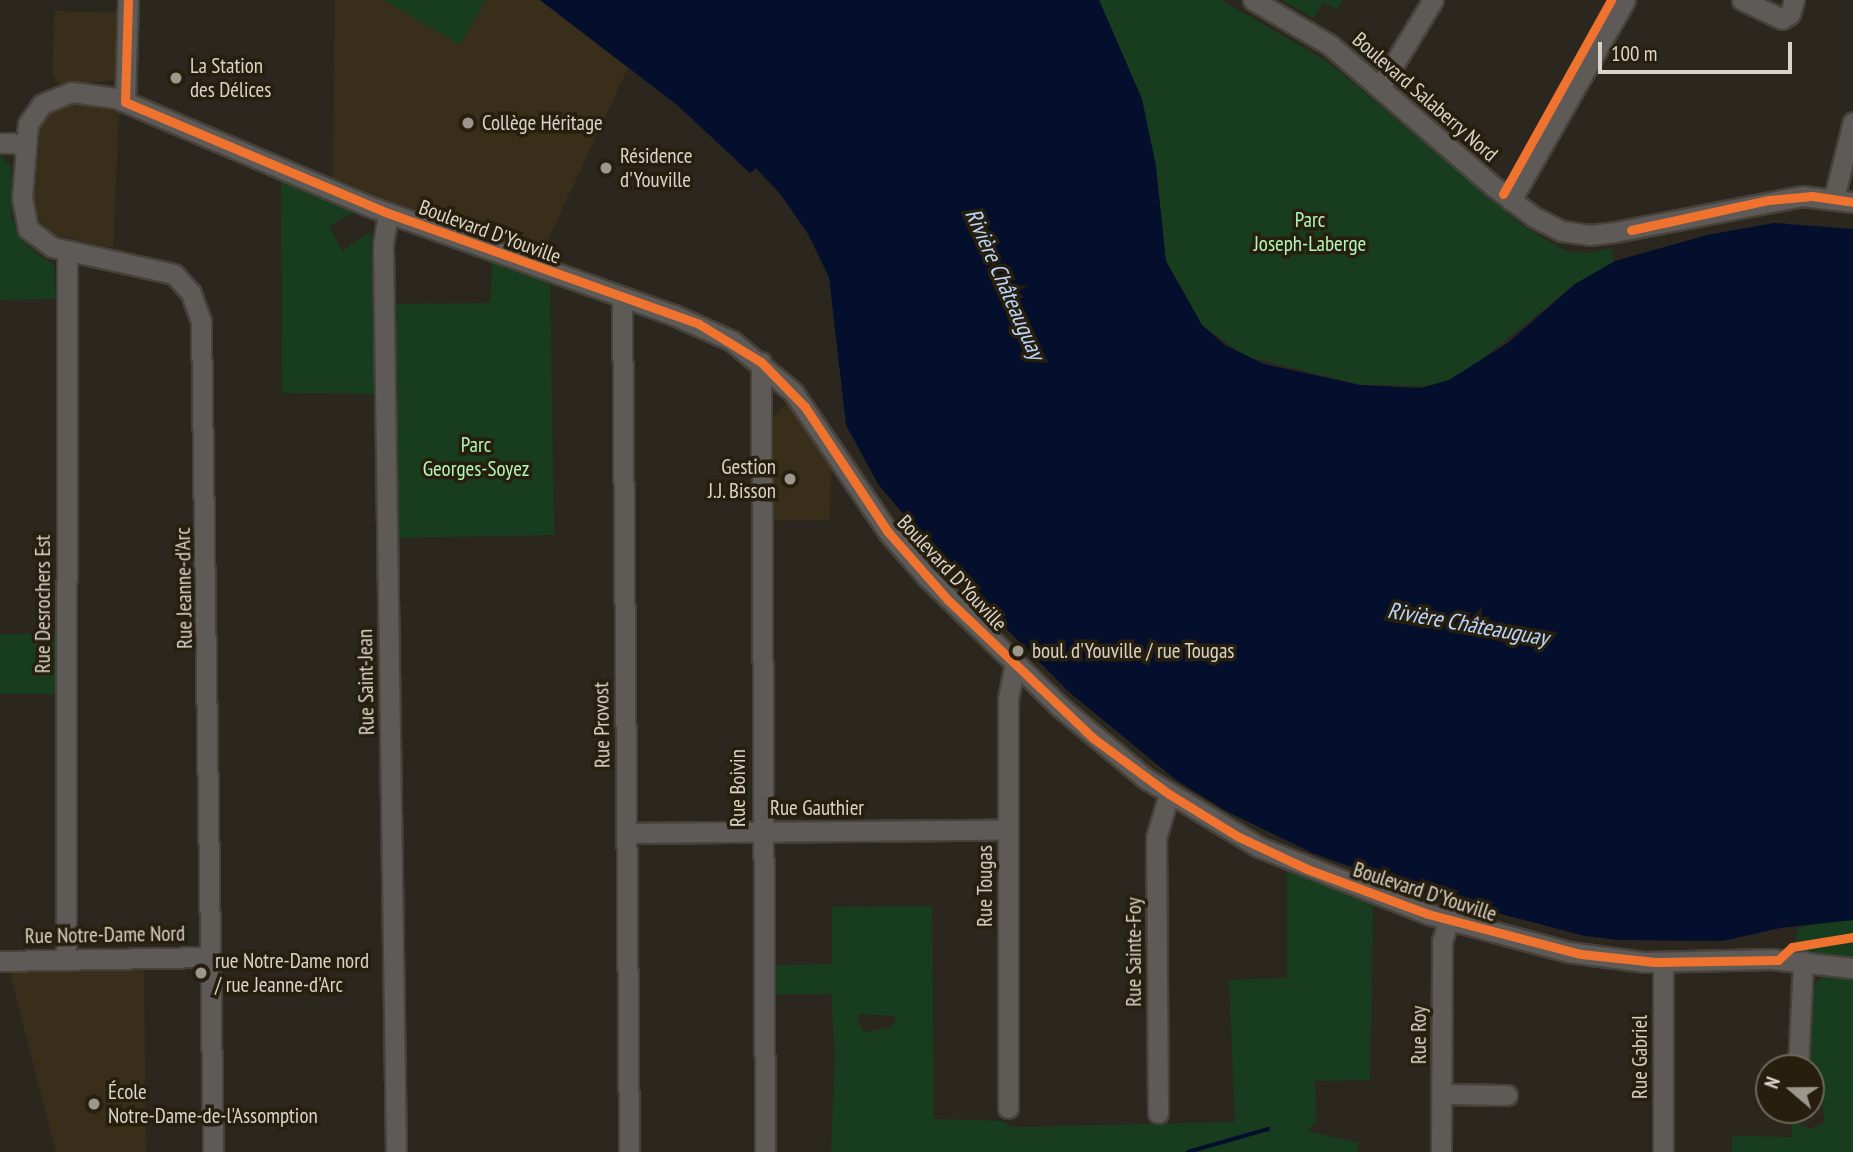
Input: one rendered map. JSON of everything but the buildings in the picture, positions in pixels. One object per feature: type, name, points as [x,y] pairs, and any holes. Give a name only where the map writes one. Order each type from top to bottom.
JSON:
[{"type":"street","points":[[125,102],[128,0]]},
{"type":"street","name":"Boulevard Salaberry Nord","points":[[1254,0],[1322,39],[1511,200],[1554,228],[1590,235],[1769,200],[1844,200]]},
{"type":"street","points":[[1380,87],[1433,0]]},
{"type":"street","points":[[1511,200],[1625,0]]},
{"type":"street","points":[[1742,0],[1782,19],[1790,14],[1794,0]]},
{"type":"street","name":"Boulevard D'Youville","points":[[26,144],[31,116],[49,99],[85,92],[125,102],[388,213],[699,324],[761,362],[793,392],[888,532],[936,587],[1093,737],[1169,794],[1293,864],[1448,920],[1569,952],[1663,962],[1802,961],[1853,968]]},
{"type":"street","points":[[1844,200],[1853,122]]},
{"type":"street","points":[[0,143],[26,144]]},
{"type":"street","name":"Rue Jeanne-d'Arc","points":[[26,144],[25,223],[44,243],[67,251],[174,274],[191,293],[201,320],[213,1152]]},
{"type":"street","name":"Rue Saint-Jean","points":[[388,213],[383,246],[396,1152]]},
{"type":"street","name":"Rue Desrochers Est","points":[[66,957],[67,251]]},
{"type":"street","name":"Rue Provost","points":[[622,298],[629,1152]]},
{"type":"street","name":"Rue Boivin","points":[[761,362],[761,831],[765,1152]]},
{"type":"street","points":[[760,424],[769,402],[793,392]]},
{"type":"street","name":"Rue Tougas","points":[[1008,1108],[1008,699],[1015,664]]},
{"type":"street","name":"Rue Sainte-Foy","points":[[1158,1112],[1156,838],[1169,794]]},
{"type":"street","name":"Rue Gauthier","points":[[626,833],[1007,830]]},
{"type":"street","name":"Rue Roy","points":[[1441,1152],[1442,941],[1448,920]]},
{"type":"street","name":"Rue Notre-Dame Nord","points":[[0,961],[66,957],[210,957]]},
{"type":"street","points":[[1799,1054],[1802,961]]},
{"type":"street","name":"Rue Gabriel","points":[[1663,962],[1663,1152]]},
{"type":"street","points":[[1442,1094],[1507,1095]]},
{"type":"shaded area","name":"Collège Héritage","points":[[335,0],[540,0],[628,68],[539,259],[333,178]]},
{"type":"shaded area","points":[[55,11],[122,13],[114,80],[59,86],[52,71]]},
{"type":"shaded area","points":[[80,104],[119,112],[113,248],[51,234],[33,210],[41,124],[58,107]]},
{"type":"shaded area","points":[[785,405],[795,410],[835,470],[831,474],[830,520],[765,520],[768,423]]},
{"type":"shaded area","name":"École Notre-Dame-de-l'Assomption","points":[[144,965],[146,1152],[56,1152],[8,967]]},
{"type":"green space","points":[[384,0],[486,0],[460,45]]},
{"type":"green space","name":"Parc Joseph-Laberge","points":[[1099,0],[1221,0],[1327,61],[1523,226],[1566,251],[1589,253],[1610,248],[1615,261],[1575,284],[1471,368],[1436,386],[1360,385],[1245,356],[1202,325],[1166,261],[1142,99]]},
{"type":"green space","points":[[1281,0],[1342,0],[1337,9],[1323,2],[1314,18]]},
{"type":"green space","points":[[0,155],[12,169],[11,218],[27,246],[54,265],[56,299],[0,300]]},
{"type":"green space","name":"Parc Georges-Soyez","points":[[281,181],[356,211],[329,226],[342,251],[371,232],[375,394],[282,393]]},
{"type":"green space","name":"Parc Georges-Soyez","points":[[492,263],[550,284],[554,535],[399,538],[396,304],[490,303]]},
{"type":"green space","points":[[0,634],[60,634],[60,694],[0,694]]},
{"type":"green space","points":[[1287,871],[1373,905],[1370,1080],[1315,1081],[1316,1121],[1307,1131],[1358,1143],[1358,1152],[831,1152],[835,1054],[831,994],[771,994],[771,965],[832,964],[832,907],[932,906],[934,1119],[1002,1121],[1013,1127],[1235,1122],[1229,980],[1287,978]],"holes":[[[860,1014],[897,1016],[892,1027],[864,1032],[857,1019]]]},
{"type":"green space","points":[[1834,920],[1853,920],[1853,959],[1793,952],[1798,928]]},
{"type":"green space","points":[[1826,975],[1853,980],[1853,1152],[1732,1152],[1732,1136],[1792,1137],[1792,1124],[1811,1129],[1825,1124],[1825,1054],[1805,1054],[1809,988]]},
{"type":"water","name":"Rivière Châteauguay","points":[[540,0],[1099,0],[1142,99],[1156,166],[1166,261],[1202,325],[1225,345],[1264,364],[1360,385],[1421,388],[1449,380],[1509,342],[1575,284],[1615,261],[1707,235],[1774,223],[1853,229],[1853,920],[1780,928],[1723,941],[1618,940],[1585,936],[1436,897],[1312,853],[1226,811],[1176,780],[1069,692],[962,584],[878,484],[846,425],[829,277],[808,234],[781,195],[756,168],[750,173],[676,104]]},
{"type":"waterway","points":[[1188,1152],[1268,1129]]},
{"type":"cycle path","points":[[128,0],[125,102],[388,213],[699,324],[761,362],[805,407],[888,532],[947,599],[1093,738],[1169,794],[1239,837],[1307,869],[1428,914],[1581,954],[1655,962],[1778,960],[1792,947],[1853,937]]},
{"type":"cycle path","points":[[1503,194],[1611,0]]},
{"type":"cycle path","points":[[1631,230],[1769,200],[1812,196],[1853,202]]},
{"type":"place","name":"La Station des Délices","points":[[176,78]]},
{"type":"place","name":"Collège Héritage","points":[[468,123]]},
{"type":"place","name":"Résidence d'Youville","points":[[606,168]]},
{"type":"place","name":"Gestion J.J. Bisson","points":[[790,479]]},
{"type":"place","name":"boul. d'Youville / rue Tougas","points":[[1018,651]]},
{"type":"place","name":"rue Notre-Dame nord / rue Jeanne-d'Arc","points":[[201,973]]},
{"type":"place","name":"École Notre-Dame-de-l'Assomption","points":[[94,1104]]}]
